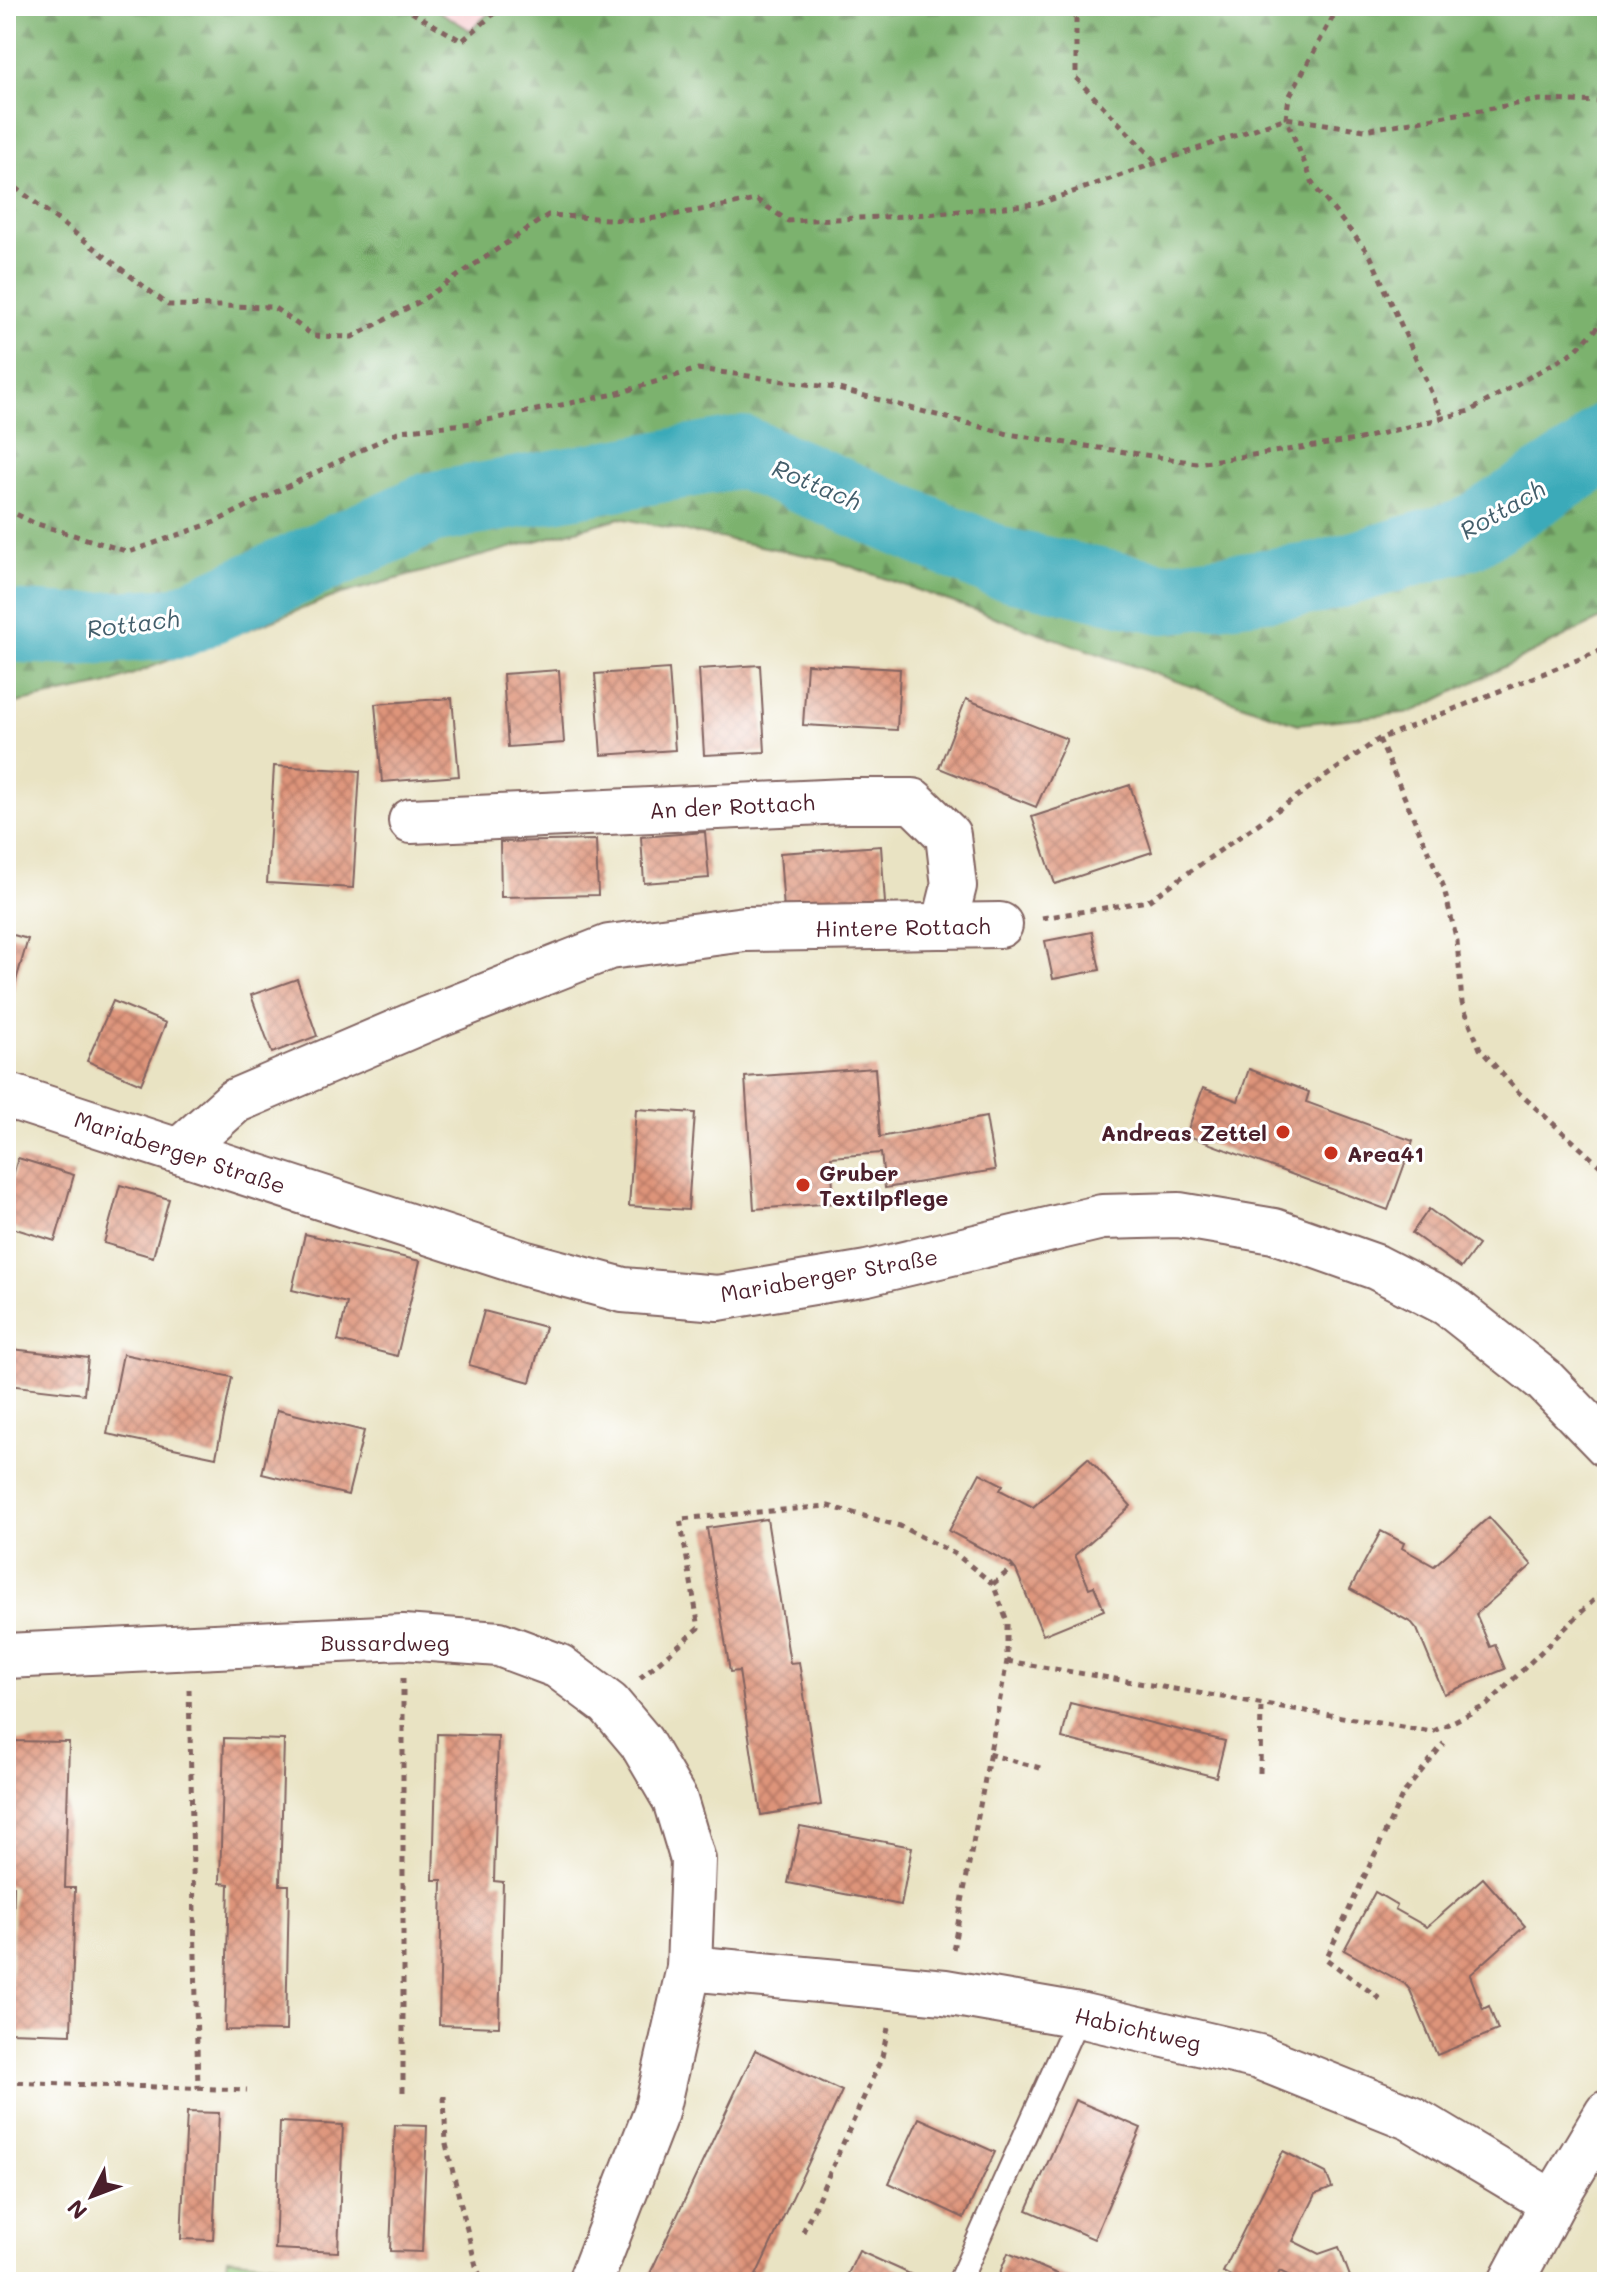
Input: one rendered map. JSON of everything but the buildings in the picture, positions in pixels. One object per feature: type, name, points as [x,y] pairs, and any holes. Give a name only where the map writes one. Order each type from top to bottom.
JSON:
[{"type":"street","name":"An der Rottach","points":[[411,821],[846,801],[913,801],[948,835],[954,886],[944,926]]},
{"type":"street","name":"Hintere Rottach","points":[[179,1151],[235,1101],[427,1019],[609,947],[745,929],[1000,925]]},
{"type":"street","name":"Mariaberger Straße","points":[[6,1095],[526,1264],[623,1290],[718,1298],[867,1273],[1102,1217],[1179,1215],[1274,1231],[1376,1267],[1448,1304],[1544,1380],[1607,1445]]},
{"type":"street","name":"Bussardweg","points":[[6,1656],[403,1637],[499,1644],[558,1666],[609,1704],[641,1742],[675,1800],[693,1860],[689,1968],[656,2112],[590,2282]]},
{"type":"street","name":"Habichtweg","points":[[689,1968],[945,1992],[1079,2015],[1259,2057],[1411,2118],[1553,2203]]},
{"type":"street","points":[[1511,2282],[1553,2203],[1607,2113]]},
{"type":"lane","points":[[959,2282],[1079,2015]]},
{"type":"path","points":[[401,6],[462,41],[503,6]]},
{"type":"path","points":[[1076,6],[1076,78],[1158,164]]},
{"type":"path","points":[[1339,6],[1289,97],[1286,118],[1314,186],[1370,255],[1443,419]]},
{"type":"path","points":[[6,180],[168,305],[273,307],[314,336],[352,337],[419,302],[548,215],[638,221],[757,200],[788,221],[904,216],[1038,204],[1286,118],[1365,130],[1539,100],[1607,102]]},
{"type":"path","points":[[6,509],[34,523],[129,552],[215,522],[400,431],[473,423],[601,397],[698,369],[835,388],[1008,434],[1197,463],[1356,440],[1470,411],[1575,351],[1607,318]]},
{"type":"path","name":"Hintere Rottach","points":[[1000,925],[1148,901],[1379,739],[1607,648]]},
{"type":"path","points":[[1379,739],[1443,885],[1457,941],[1462,1003],[1480,1049],[1518,1092],[1607,1172]]},
{"type":"path","points":[[609,1704],[699,1628],[680,1519],[828,1506],[900,1526],[957,1555],[993,1584],[1007,1621],[1007,1661],[945,1992]]},
{"type":"path","points":[[993,1584],[1013,1567]]},
{"type":"path","points":[[1007,1661],[1432,1732],[1487,1705],[1607,1587]]},
{"type":"path","points":[[403,1637],[403,2093]]},
{"type":"path","points":[[188,1648],[198,2089]]},
{"type":"path","points":[[1260,1773],[1261,1703]]},
{"type":"path","points":[[1380,1999],[1326,1959],[1403,1794],[1444,1743]]},
{"type":"path","points":[[988,1754],[1044,1769]]},
{"type":"path","points":[[803,2232],[882,2057],[896,1988]]},
{"type":"path","points":[[6,2082],[247,2090]]},
{"type":"path","points":[[444,2096],[446,2144],[477,2270],[485,2282]]},
{"type":"shaded area","points":[[430,6],[497,6],[470,30]]},
{"type":"green space","points":[[6,6],[430,6],[470,30],[497,6],[1607,6],[1607,616],[1413,712],[1298,724],[835,561],[620,518],[338,595],[105,685],[6,705]]},
{"type":"green space","points":[[228,2258],[393,2277],[393,2282],[225,2282]]},
{"type":"waterway","name":"Rottach","points":[[6,626],[72,630],[177,623],[430,508],[743,452],[1000,563],[1164,598],[1319,578],[1468,534],[1592,455],[1607,438]]},
{"type":"place","name":"Andreas Zettel","points":[[1283,1132]]},
{"type":"place","name":"Area41","points":[[1331,1153]]},
{"type":"place","name":"Gruber Textilpflege","points":[[803,1185]]}]
